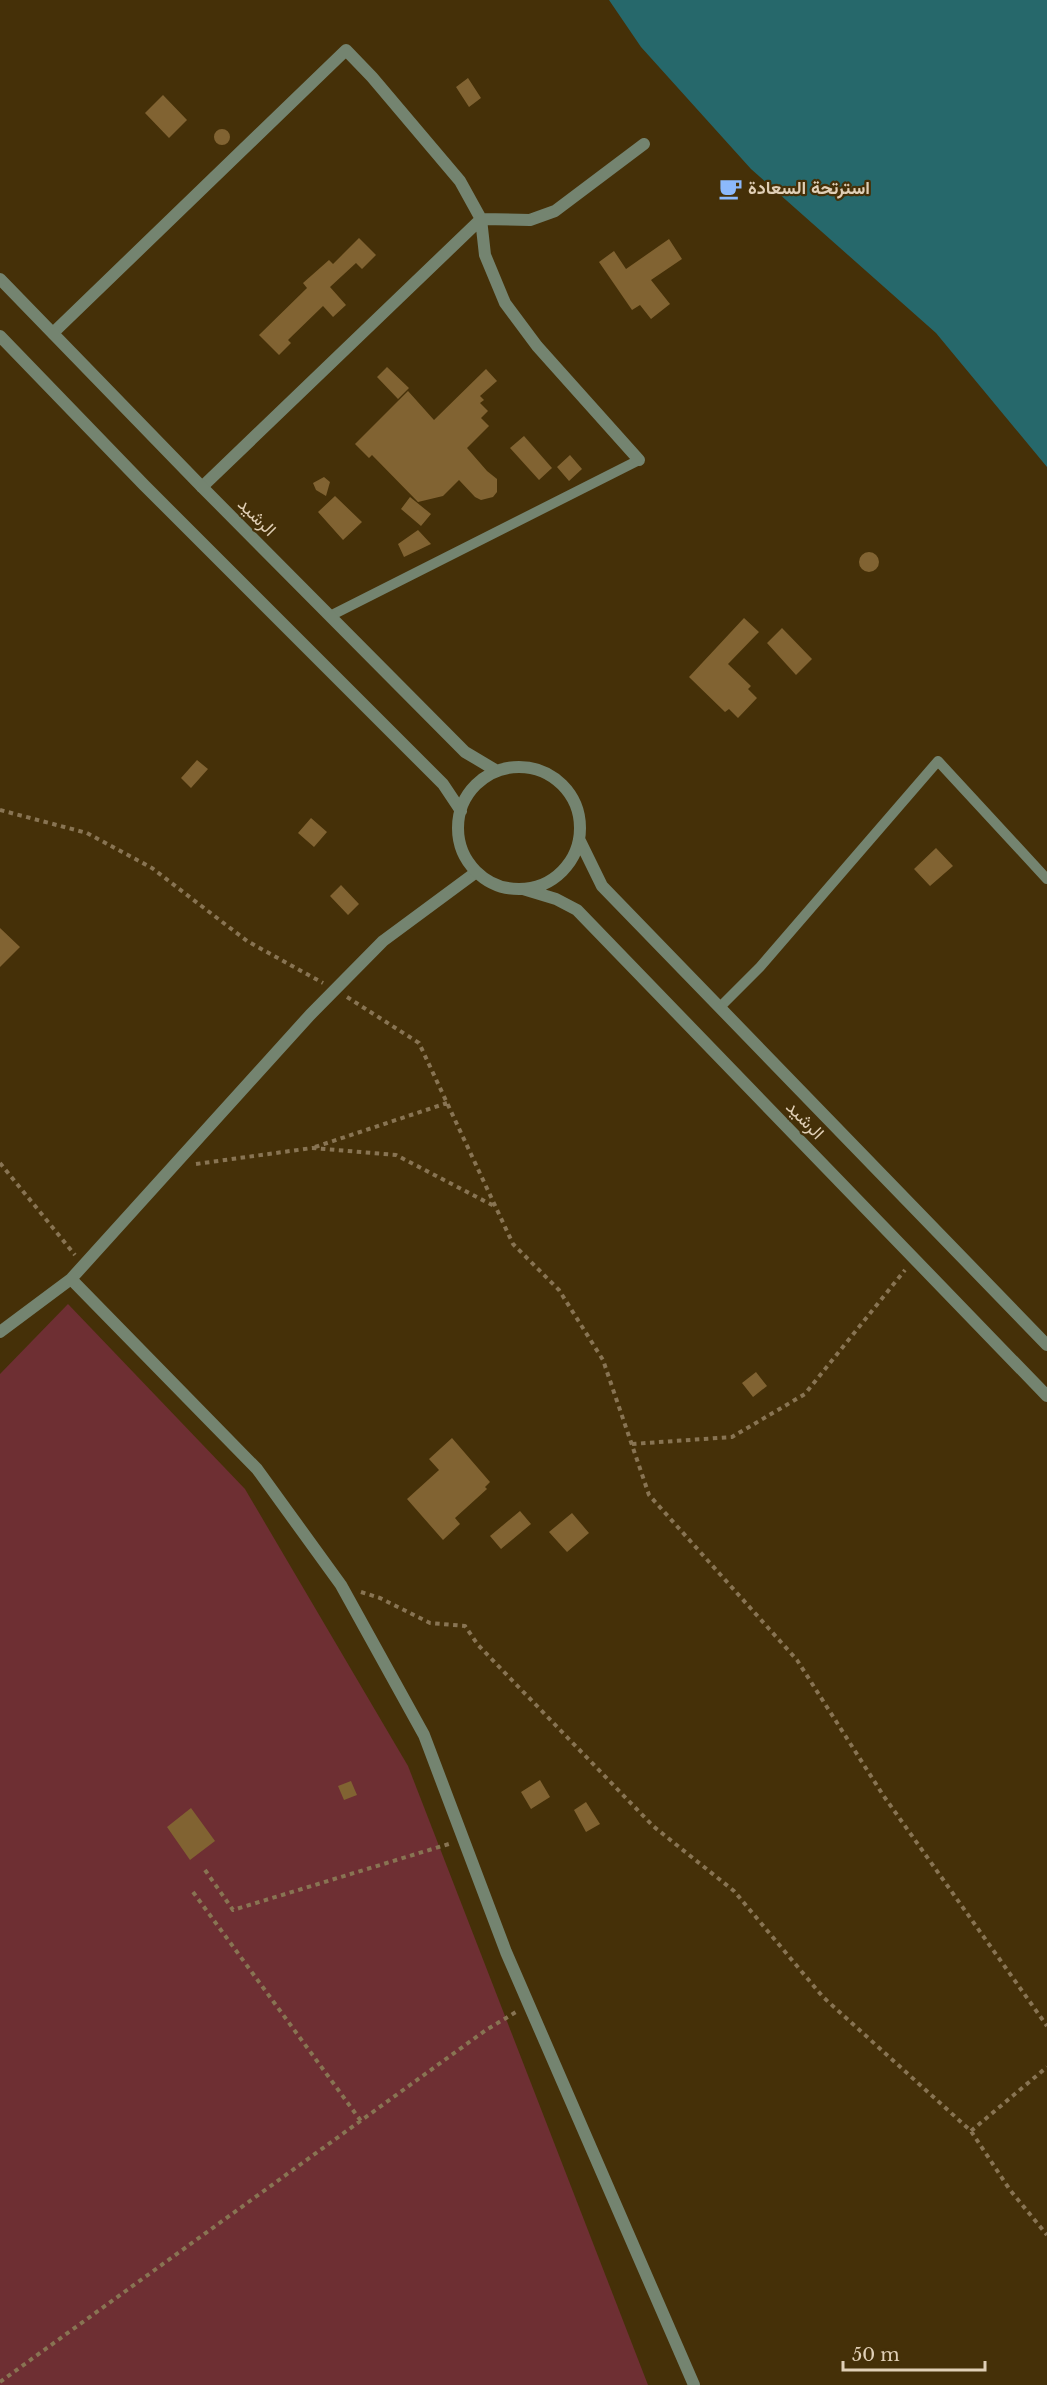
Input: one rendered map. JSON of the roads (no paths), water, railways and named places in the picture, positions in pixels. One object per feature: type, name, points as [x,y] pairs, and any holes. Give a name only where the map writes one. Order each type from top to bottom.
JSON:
[{"type":"street","points":[[53,333],[346,50],[372,77],[460,181],[481,219],[485,255],[505,303],[537,346],[639,460]]},
{"type":"street","points":[[202,487],[481,219],[530,219],[555,211],[644,144]]},
{"type":"street","name":"الرشيد","points":[[0,279],[465,752],[496,771]]},
{"type":"street","points":[[0,336],[151,492],[443,784],[461,811]]},
{"type":"street","points":[[511,767],[532,767],[552,775],[567,789],[578,807],[581,827],[578,846],[570,864],[556,878],[538,887],[523,889],[500,887],[475,873],[460,844],[458,824],[463,803],[474,786],[496,771],[511,767]]},
{"type":"street","name":"الرشيد","points":[[579,839],[603,885],[1047,1346]]},
{"type":"street","points":[[0,1332],[71,1279],[383,940],[475,873]]},
{"type":"street","name":"الرشيد","points":[[523,889],[556,899],[577,910],[1047,1396]]},
{"type":"street","points":[[71,1279],[257,1469],[341,1585],[424,1735],[506,1952],[694,2385]]},
{"type":"lane","points":[[330,616],[639,460]]},
{"type":"lane","points":[[720,1007],[760,967],[938,761],[1047,879]]},
{"type":"water","points":[[609,0],[1047,0],[1047,467],[936,333],[751,169],[641,47]]},
{"type":"place","name":"استرتحة السعادة","points":[[730,188]]}]
